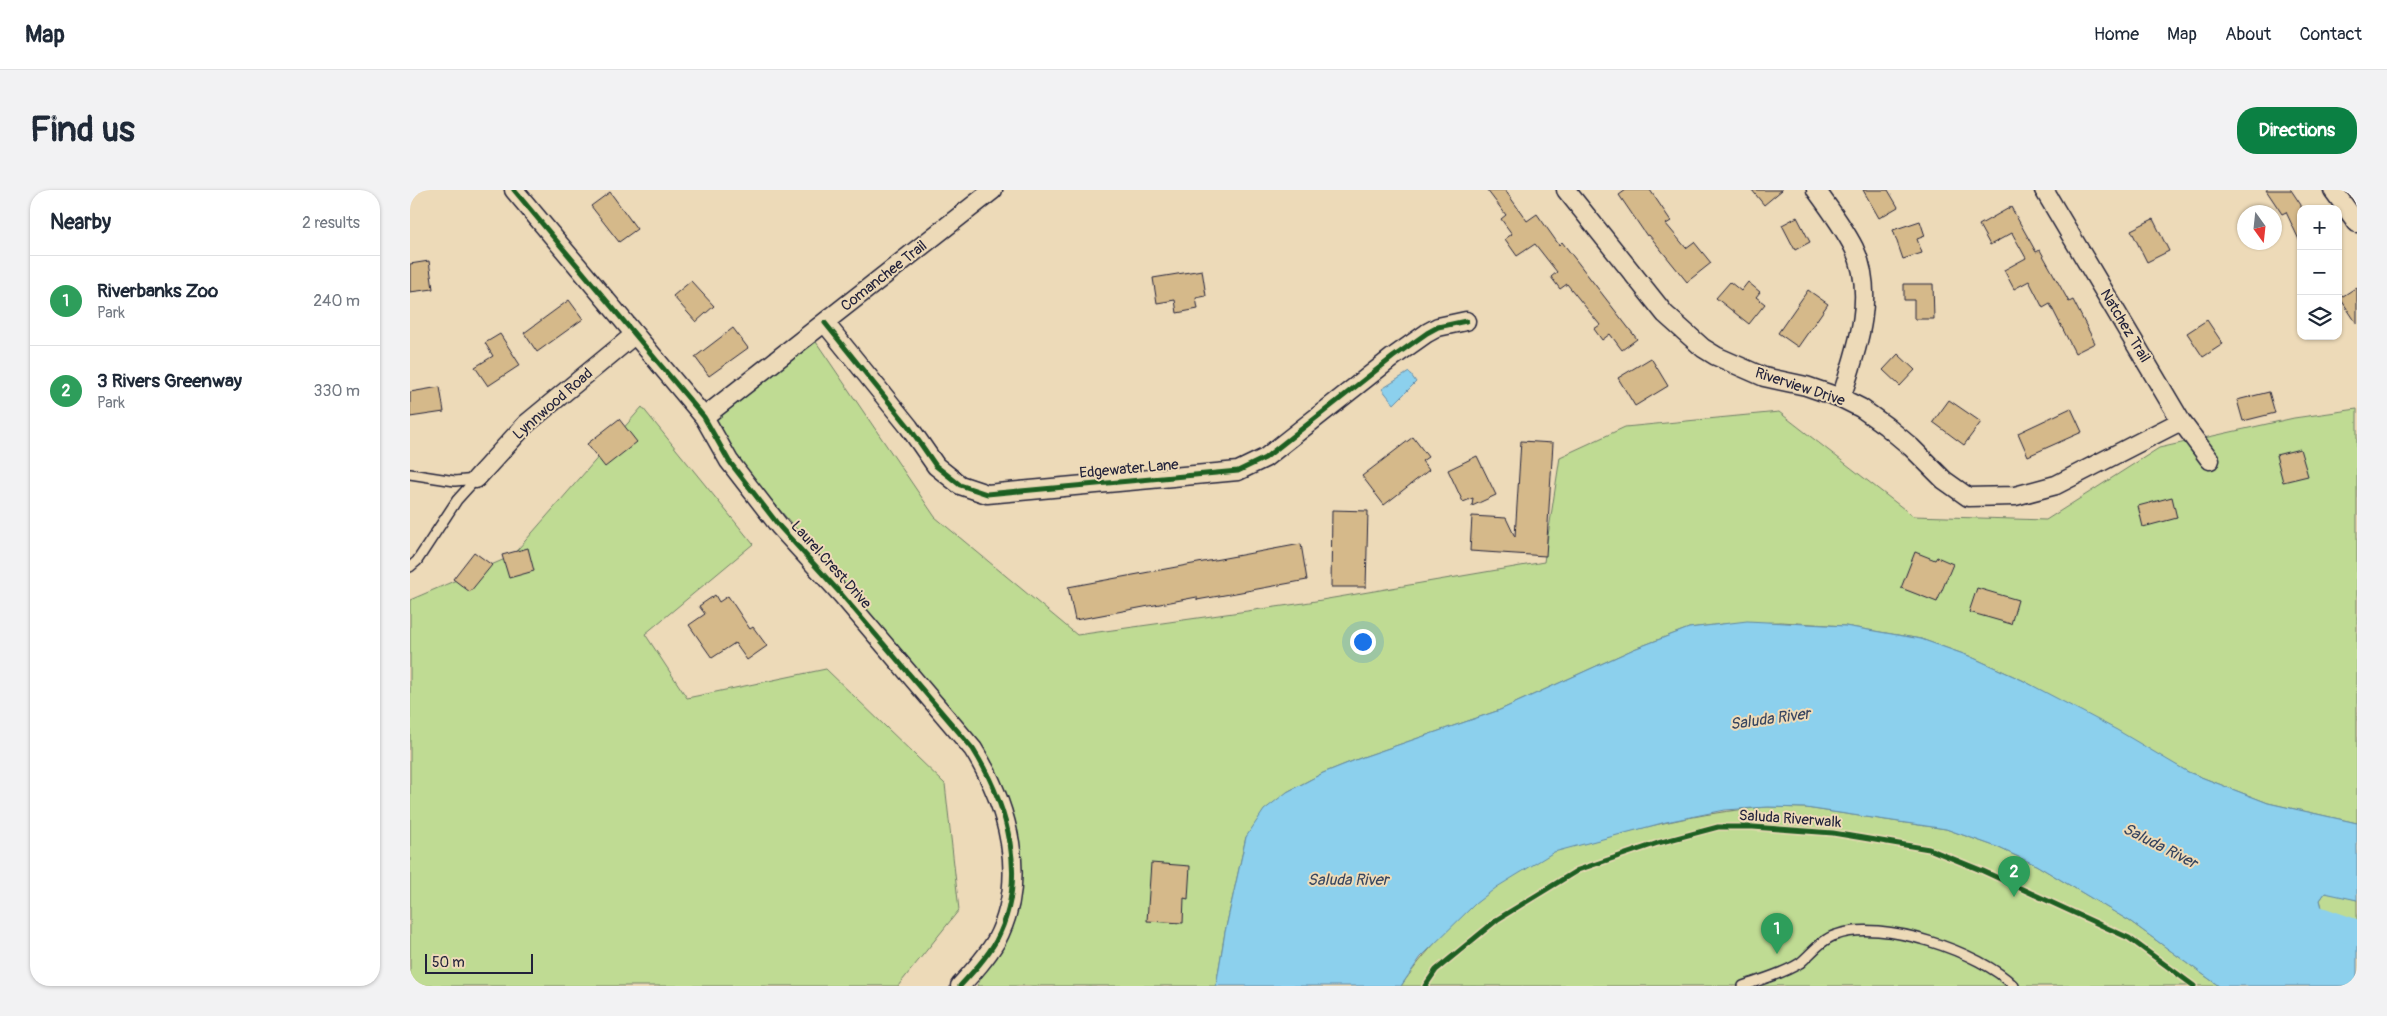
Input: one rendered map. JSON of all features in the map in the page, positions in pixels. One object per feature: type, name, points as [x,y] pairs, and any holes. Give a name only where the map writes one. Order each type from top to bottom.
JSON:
[{"type":"street","name":"Laurel Crest Drive","points":[[514,190],[704,417],[729,462],[780,526],[842,595],[973,749],[988,773],[1004,812],[1010,840],[1012,869],[1010,900],[996,940],[981,964],[960,986]]},
{"type":"street","name":"Comanchee Trail","points":[[704,417],[993,190]]},
{"type":"street","name":"Riverview Drive","points":[[1566,190],[1664,314],[1703,348],[1716,356],[1764,377],[1806,386],[1841,398],[1861,408],[1911,447],[1944,480],[1968,497],[2015,496],[2056,485],[2181,421]]},
{"type":"street","points":[[1816,190],[1846,235],[1861,268],[1864,306],[1859,344],[1841,398]]},
{"type":"street","name":"Natchez Trail","points":[[2044,190],[2181,421],[2210,460]]},
{"type":"street","points":[[2333,190],[2357,223]]},
{"type":"street","name":"Edgewater Lane","points":[[825,323],[909,427],[936,466],[960,485],[987,494],[1224,474],[1252,467],[1393,357],[1427,333],[1438,327],[1466,321]]},
{"type":"street","name":"Lynnwood Road","points":[[476,480],[526,424],[634,335]]},
{"type":"lane","points":[[410,474],[455,481],[476,480]]},
{"type":"lane","points":[[410,567],[417,560],[457,500],[476,480]]},
{"type":"lane","points":[[1743,986],[1787,970],[1833,936],[1866,929],[1917,938],[1958,952],[1986,963],[2014,986]]},
{"type":"green space","points":[[812,336],[935,517],[1077,635],[1304,603],[1544,562],[1560,457],[1625,427],[1779,412],[1913,516],[2046,520],[2159,448],[2294,418],[2357,409],[2357,823],[2268,803],[2188,772],[2022,680],[1969,656],[1921,639],[1845,626],[1781,622],[1723,624],[1689,628],[1634,649],[1500,710],[1363,757],[1323,773],[1287,792],[1246,837],[1225,932],[1216,986],[977,986],[1011,922],[999,796],[897,646],[699,416]]},
{"type":"green space","points":[[642,407],[753,544],[645,634],[687,698],[826,669],[945,784],[959,910],[898,986],[410,986],[410,600],[512,556]]},
{"type":"green space","points":[[1768,807],[1806,808],[1946,829],[1997,847],[2036,865],[2131,922],[2219,986],[1401,986],[1432,946],[1469,909],[1509,877],[1553,852],[1686,818],[1726,811]]},
{"type":"green space","points":[[2325,893],[2357,900],[2357,939],[2326,924],[2320,900]]},
{"type":"water","points":[[1409,372],[1416,382],[1394,404],[1382,389]]},
{"type":"water","name":"Saluda River","points":[[1747,621],[1845,626],[1921,639],[1969,656],[2022,680],[2117,730],[2188,772],[2268,803],[2357,823],[2357,900],[2325,893],[2320,900],[2326,924],[2357,939],[2357,986],[2219,986],[2131,922],[2036,865],[1997,847],[1946,829],[1806,808],[1768,807],[1725,810],[1666,822],[1554,852],[1497,887],[1475,904],[1421,957],[1401,986],[1216,986],[1225,932],[1246,837],[1264,810],[1287,792],[1323,773],[1363,757],[1500,710],[1634,649],[1689,628]]},
{"type":"building","points":[[1487,190],[1505,190],[1527,221],[1537,214],[1559,245],[1562,242],[1637,339],[1622,350],[1610,334],[1602,340],[1594,329],[1600,325],[1567,284],[1560,289],[1551,277],[1557,272],[1535,244],[1517,256],[1505,239],[1512,234],[1501,219],[1506,215]]},
{"type":"building","points":[[1626,190],[1650,190],[1671,221],[1666,224],[1686,248],[1694,242],[1711,263],[1687,282],[1649,235],[1647,236],[1619,195]]},
{"type":"building","points":[[1752,190],[1782,190],[1764,205]]},
{"type":"building","points":[[1863,190],[1888,190],[1898,207],[1879,218]]},
{"type":"building","points":[[2266,190],[2291,190],[2301,205],[2297,205],[2297,235],[2286,212],[2282,214],[2282,205],[2276,205]]},
{"type":"building","points":[[610,192],[637,229],[619,242],[591,206]]},
{"type":"building","points":[[2011,207],[2036,252],[2040,250],[2069,302],[2073,300],[2095,343],[2075,353],[2050,304],[2043,308],[2029,281],[2014,289],[2004,270],[2026,258],[2012,233],[1990,245],[1979,225]]},
{"type":"building","points":[[1797,217],[1810,242],[1795,250],[1782,225]]},
{"type":"building","points":[[2153,219],[2169,251],[2147,262],[2131,230]]},
{"type":"building","points":[[1920,221],[1925,236],[1917,239],[1922,253],[1903,259],[1893,230]]},
{"type":"building","points":[[429,261],[433,289],[410,292],[410,264]]},
{"type":"building","points":[[1202,270],[1206,296],[1196,298],[1198,309],[1177,313],[1175,300],[1157,303],[1153,278]]},
{"type":"building","points":[[691,281],[714,306],[696,322],[673,296]]},
{"type":"building","points":[[1730,282],[1741,291],[1748,282],[1760,292],[1756,297],[1765,304],[1749,324],[1716,298]]},
{"type":"building","points":[[1904,284],[1933,284],[1934,319],[1914,319],[1914,300],[1904,300]]},
{"type":"building","points":[[2357,287],[2357,324],[2342,301],[2342,297]]},
{"type":"building","points":[[1808,290],[1828,304],[1798,347],[1778,333]]},
{"type":"building","points":[[569,300],[583,319],[537,352],[524,333]]},
{"type":"building","points":[[2207,320],[2223,344],[2203,357],[2187,333]]},
{"type":"building","points":[[733,328],[748,348],[709,376],[695,357]]},
{"type":"building","points":[[500,334],[520,365],[488,386],[475,367],[493,356],[485,343]]},
{"type":"building","points":[[1898,354],[1915,370],[1900,386],[1883,370]]},
{"type":"building","points":[[1651,358],[1668,386],[1635,406],[1618,378]]},
{"type":"building","points":[[440,387],[444,412],[410,417],[410,392]]},
{"type":"building","points":[[2269,392],[2275,413],[2243,421],[2237,400]]},
{"type":"building","points":[[1949,400],[1981,422],[1964,445],[1933,422]]},
{"type":"building","points":[[2071,408],[2082,432],[2028,456],[2018,433]]},
{"type":"building","points":[[619,419],[637,442],[605,467],[587,444]]},
{"type":"building","points":[[1413,437],[1428,457],[1422,461],[1429,470],[1384,505],[1362,476]]},
{"type":"building","points":[[1521,441],[1553,443],[1546,556],[1470,551],[1472,516],[1506,518],[1515,537]]},
{"type":"building","points":[[2300,449],[2308,476],[2283,482],[2276,455]]},
{"type":"building","points":[[1477,456],[1496,495],[1472,506],[1473,498],[1463,502],[1448,470]]},
{"type":"building","points":[[2172,497],[2177,518],[2143,527],[2138,506]]},
{"type":"building","points":[[1332,510],[1368,511],[1366,587],[1331,587]]},
{"type":"building","points":[[1301,544],[1307,580],[1197,600],[1197,597],[1075,620],[1068,587]]},
{"type":"building","points":[[528,548],[534,571],[509,578],[502,555]]},
{"type":"building","points":[[474,552],[492,565],[470,592],[453,579]]},
{"type":"building","points":[[1915,552],[1935,560],[1937,557],[1953,564],[1937,602],[1901,588]]},
{"type":"building","points":[[1977,588],[2018,600],[2011,624],[1969,612]]},
{"type":"building","points":[[715,595],[719,602],[728,596],[750,629],[753,627],[767,646],[747,660],[735,643],[712,658],[689,625],[705,614],[699,606]]},
{"type":"building","points":[[1151,863],[1190,866],[1188,899],[1184,898],[1183,923],[1147,921]]},
{"type":"waterway","name":"Saluda River","points":[[2292,910],[2357,933]]},
{"type":"cycle path","points":[[514,190],[704,417],[729,461],[780,527],[842,595],[973,749],[996,794],[1004,818],[1010,843],[1011,893],[1006,917],[996,941],[984,959],[960,986]]},
{"type":"cycle path","points":[[825,323],[909,427],[936,466],[960,485],[987,494],[1238,471],[1265,458],[1393,357],[1427,333],[1438,327],[1466,321]]},
{"type":"cycle path","name":"Saluda Riverwalk","points":[[1425,986],[1436,970],[1498,919],[1578,870],[1658,843],[1718,827],[1753,827],[1833,833],[1929,849],[1983,871],[2129,938],[2194,986]]},
{"type":"place","name":"3 Rivers Greenway","points":[[2014,897]]},
{"type":"place","name":"Riverbanks Zoo","points":[[1777,954]]}]
